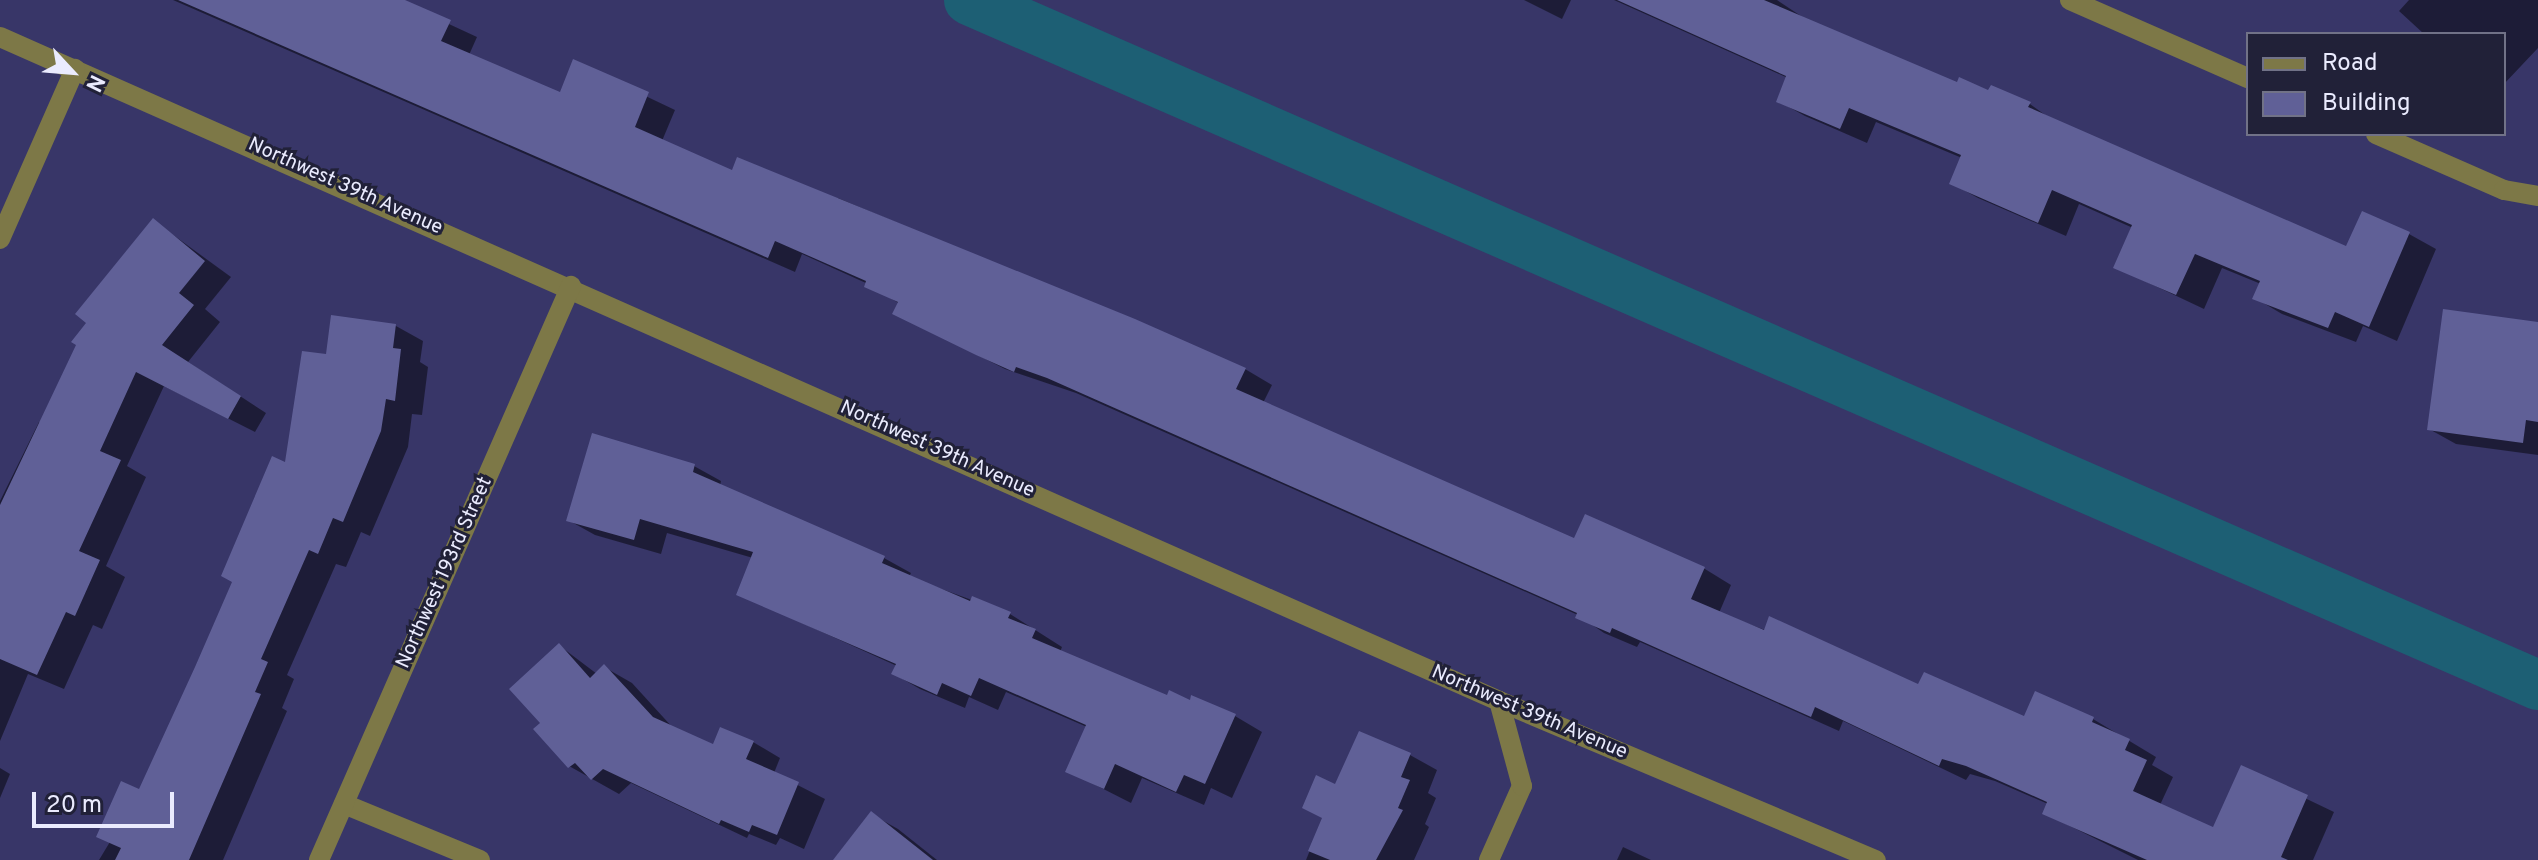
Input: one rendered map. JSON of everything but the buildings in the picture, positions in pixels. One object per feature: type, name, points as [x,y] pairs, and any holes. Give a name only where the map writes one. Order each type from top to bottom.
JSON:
[{"type":"street","points":[[2070,0],[2246,77]]},
{"type":"street","name":"Northwest 39th Avenue","points":[[0,37],[571,286],[1499,701],[1876,860]]},
{"type":"street","points":[[0,239],[75,69]]},
{"type":"street","points":[[2381,136],[2504,190],[2538,196]]},
{"type":"street","name":"Northwest 193rd Street","points":[[319,860],[571,286]]},
{"type":"street","points":[[1489,860],[1522,786],[1499,701]]},
{"type":"street","points":[[344,804],[480,860]]},
{"type":"waterway","points":[[969,0],[2538,685]]}]
